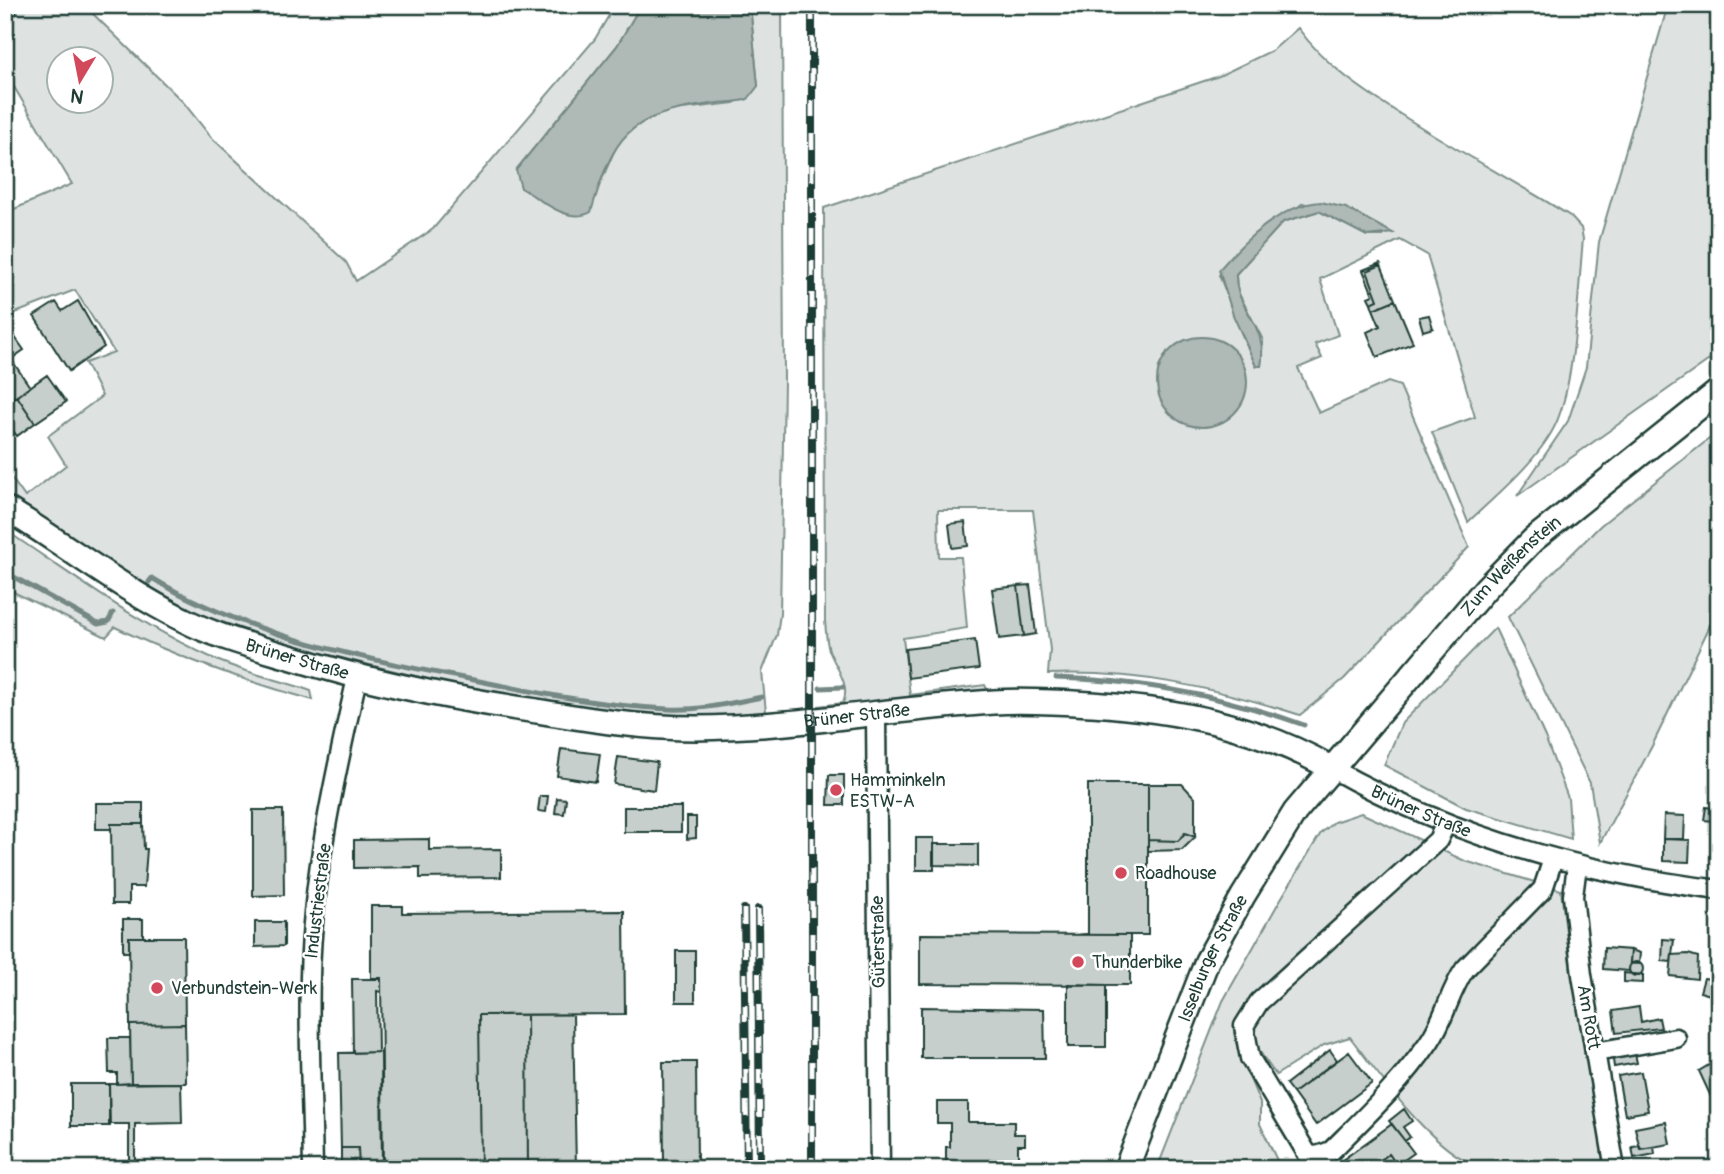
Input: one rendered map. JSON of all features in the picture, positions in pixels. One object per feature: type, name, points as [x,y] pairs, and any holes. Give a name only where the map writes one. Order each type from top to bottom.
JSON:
[{"type":"main road","name":"Zum Weißenstein","points":[[1331,768],[1486,588],[1533,540],[1719,391]]},
{"type":"main road","name":"Brüner Straße","points":[[5,508],[136,594],[184,621],[231,639],[357,678],[456,699],[641,726],[696,728],[876,715],[997,701],[1044,701],[1156,709],[1247,730],[1292,746],[1331,768]]},
{"type":"main road","name":"Isselburger Straße","points":[[1126,1169],[1180,1026],[1213,950],[1295,812],[1331,768]]},
{"type":"street","points":[[5,11],[8,5]]},
{"type":"street","name":"Industriestraße","points":[[313,1169],[310,976],[312,943],[337,765],[357,678]]},
{"type":"street","name":"Güterstraße","points":[[876,715],[880,1169]]},
{"type":"street","name":"Brüner Straße","points":[[1331,768],[1368,789],[1446,823],[1553,859],[1649,881],[1719,890]]},
{"type":"street","points":[[1446,823],[1438,840],[1259,1002],[1244,1026],[1250,1058],[1308,1155],[1317,1156],[1331,1150],[1430,1041],[1455,984],[1465,969],[1543,889],[1553,859]]},
{"type":"street","name":"Am Rott","points":[[1577,865],[1573,896],[1615,1169]]},
{"type":"street","points":[[1595,1052],[1676,1038]]},
{"type":"shaded area","points":[[17,5],[84,5],[183,102],[211,137],[346,262],[356,281],[433,229],[595,39],[615,5],[641,5],[617,46],[516,170],[600,184],[618,142],[638,124],[665,111],[734,103],[758,86],[750,5],[782,5],[784,382],[780,614],[777,635],[762,672],[766,712],[750,716],[661,718],[595,711],[460,687],[289,645],[185,609],[5,496],[5,469],[25,497],[66,465],[48,436],[102,396],[85,363],[114,352],[75,290],[5,317],[5,213],[72,184],[5,72],[5,24]]},
{"type":"shaded area","points":[[641,5],[750,5],[758,86],[748,99],[683,109],[642,123],[628,133],[617,147],[599,186],[591,212],[582,215],[564,213],[521,188],[516,170],[617,46]]},
{"type":"shaded area","points":[[1668,5],[1719,5],[1719,353],[1517,496],[1568,421],[1586,367],[1599,242]]},
{"type":"shaded area","points":[[1298,28],[1320,54],[1358,86],[1570,216],[1581,228],[1583,239],[1576,329],[1569,376],[1559,416],[1543,445],[1520,473],[1468,522],[1432,432],[1475,417],[1427,255],[1400,240],[1320,279],[1338,335],[1315,344],[1322,358],[1298,368],[1319,413],[1388,382],[1400,386],[1469,547],[1344,679],[1300,715],[1176,683],[1113,675],[1048,674],[1050,650],[1033,510],[938,510],[939,557],[961,557],[967,628],[903,638],[910,695],[985,685],[988,691],[819,712],[819,706],[843,703],[845,696],[841,676],[829,650],[825,621],[824,208],[1219,76],[1273,50]],"holes":[[[1303,203],[1384,236],[1367,236],[1319,211],[1283,222],[1236,274],[1237,290],[1263,340],[1261,366],[1256,366],[1219,275]],[[1167,352],[1205,427],[1187,424],[1158,369]]]},
{"type":"shaded area","points":[[1321,202],[1346,208],[1393,233],[1367,236],[1319,211],[1283,222],[1236,274],[1240,297],[1260,338],[1261,366],[1256,366],[1233,315],[1219,270],[1264,226],[1292,209]]},
{"type":"shaded area","points":[[1202,337],[1219,340],[1234,350],[1244,365],[1247,382],[1244,399],[1234,414],[1219,424],[1202,427],[1185,424],[1170,414],[1160,399],[1157,382],[1160,365],[1170,350],[1185,340]]},
{"type":"shaded area","points":[[1719,431],[1719,607],[1652,746],[1600,843],[1590,783],[1508,617],[1601,525]]},
{"type":"shaded area","points":[[5,530],[163,633],[230,666],[311,691],[313,700],[212,668],[115,627],[106,637],[5,588]]},
{"type":"shaded area","points":[[1495,628],[1545,737],[1568,798],[1571,839],[1466,808],[1384,765],[1402,723]]},
{"type":"shaded area","points":[[1361,813],[1425,842],[1262,988],[1240,1016],[1234,1033],[1238,1050],[1260,1103],[1260,1124],[1281,1169],[1157,1169],[1223,1001],[1279,902],[1321,833],[1334,822]]},
{"type":"shaded area","points":[[1439,849],[1465,861],[1561,890],[1570,964],[1605,1169],[1469,1169],[1467,1161],[1436,1139],[1404,1106],[1350,1037],[1324,1045],[1276,1075],[1259,1050],[1254,1035],[1262,1005]]},
{"type":"building","points":[[1380,263],[1381,265],[1367,271],[1378,300],[1371,303],[1368,297],[1373,295],[1363,270]]},
{"type":"building","points":[[1381,265],[1395,300],[1373,309],[1371,303],[1378,300],[1367,271]]},
{"type":"building","points":[[1395,300],[1413,343],[1377,357],[1367,332],[1380,326],[1373,309]]},
{"type":"building","points":[[78,301],[104,347],[69,371],[34,316],[56,302],[62,311]]},
{"type":"building","points":[[1429,315],[1433,328],[1423,331],[1419,317]]},
{"type":"building","points":[[5,323],[24,350],[5,363]]},
{"type":"building","points":[[11,359],[30,387],[14,398],[5,386],[5,363]]},
{"type":"building","points":[[47,375],[66,402],[35,423],[17,396]]},
{"type":"building","points":[[17,396],[35,423],[17,436],[5,420],[5,404]]},
{"type":"building","points":[[965,522],[968,546],[952,548],[949,524]]},
{"type":"building","points":[[1030,585],[1036,634],[1024,636],[1018,586]]},
{"type":"building","points":[[1018,586],[1024,636],[999,639],[992,589]]},
{"type":"building","points":[[975,640],[979,669],[908,678],[905,649]]},
{"type":"building","points":[[561,749],[600,754],[596,782],[557,776]]},
{"type":"building","points":[[618,757],[657,762],[654,790],[614,784]]},
{"type":"building","name":"Hamminkeln ESTW-A","points":[[829,775],[844,775],[844,805],[828,805]]},
{"type":"building","points":[[1088,784],[1148,784],[1148,935],[1076,935],[1088,934]]},
{"type":"building","points":[[1148,784],[1182,784],[1195,798],[1195,837],[1185,833],[1178,841],[1148,840]]},
{"type":"building","points":[[540,796],[548,796],[546,812],[538,811]]},
{"type":"building","points":[[557,798],[566,799],[564,814],[555,813]]},
{"type":"building","points":[[96,803],[143,803],[143,824],[111,824],[111,829],[96,829]]},
{"type":"building","points":[[624,807],[681,807],[681,832],[624,832]]},
{"type":"building","points":[[1706,807],[1717,809],[1713,821],[1704,820]]},
{"type":"building","points":[[253,810],[283,810],[284,895],[253,896]]},
{"type":"building","points":[[1664,815],[1685,816],[1684,839],[1663,839]]},
{"type":"building","points":[[687,817],[696,817],[696,838],[687,839]]},
{"type":"building","points":[[111,824],[143,824],[144,849],[147,849],[144,887],[129,887],[129,904],[112,904]]},
{"type":"building","points":[[1185,833],[1195,837],[1182,850],[1148,851],[1148,840],[1178,841]]},
{"type":"building","points":[[916,838],[934,838],[934,870],[916,870]]},
{"type":"building","points":[[429,839],[429,850],[501,849],[501,877],[420,878],[420,867],[354,868],[354,840]]},
{"type":"building","points":[[1663,839],[1690,840],[1689,862],[1663,861]]},
{"type":"building","points":[[933,844],[978,844],[978,866],[933,865]]},
{"type":"building","points":[[371,906],[402,906],[402,913],[624,911],[625,1014],[479,1015],[481,1169],[383,1169],[381,978],[371,978]]},
{"type":"building","points":[[123,919],[143,919],[143,937],[129,937],[129,952],[123,952]]},
{"type":"building","points":[[255,922],[284,922],[284,946],[255,947]]},
{"type":"building","points":[[920,934],[1130,935],[1130,985],[920,984]]},
{"type":"building","name":"Verbundstein-Werk","points":[[129,937],[184,937],[185,1024],[130,1025]]},
{"type":"building","points":[[1663,939],[1674,940],[1671,962],[1662,961]]},
{"type":"building","points":[[1604,948],[1631,950],[1629,971],[1603,969]]},
{"type":"building","points":[[1631,950],[1640,953],[1639,964],[1630,963]]},
{"type":"building","points":[[676,951],[695,951],[695,1002],[676,1002]]},
{"type":"building","points":[[1688,954],[1698,957],[1697,979],[1670,976],[1672,955]]},
{"type":"building","points":[[1633,962],[1639,962],[1643,969],[1639,976],[1633,976],[1629,972],[1629,966]]},
{"type":"building","points":[[1624,973],[1643,975],[1643,983],[1624,982]]},
{"type":"building","points":[[1704,978],[1718,980],[1717,997],[1700,992]]},
{"type":"building","points":[[352,979],[381,979],[381,992],[377,991],[378,1052],[353,1053]]},
{"type":"building","points":[[1068,984],[1106,985],[1106,1047],[1068,1047]]},
{"type":"building","points":[[921,1007],[1044,1009],[1045,1058],[921,1058]]},
{"type":"building","points":[[1639,1007],[1641,1022],[1659,1018],[1661,1028],[1616,1033],[1613,1011]]},
{"type":"building","points":[[479,1015],[527,1015],[528,1169],[481,1169]]},
{"type":"building","points":[[527,1015],[573,1015],[576,1169],[528,1169]]},
{"type":"building","points":[[185,1024],[186,1083],[131,1083],[130,1025]]},
{"type":"building","points":[[108,1038],[130,1038],[131,1083],[117,1084],[117,1073],[109,1073]]},
{"type":"building","points":[[1634,1049],[1637,1063],[1614,1067],[1612,1053]]},
{"type":"building","points":[[1330,1050],[1337,1060],[1293,1093],[1286,1084]]},
{"type":"building","points":[[381,1052],[382,1169],[359,1169],[358,1148],[341,1148],[339,1053]]},
{"type":"building","points":[[1349,1052],[1372,1083],[1316,1125],[1293,1093]]},
{"type":"building","points":[[1719,1059],[1719,1095],[1712,1099],[1699,1071]]},
{"type":"building","points":[[663,1062],[696,1062],[697,1164],[664,1164]]},
{"type":"building","points":[[1641,1072],[1648,1111],[1625,1115],[1618,1076]]},
{"type":"building","points":[[181,1083],[182,1123],[135,1124],[135,1169],[129,1169],[129,1124],[109,1124],[109,1084]]},
{"type":"building","points":[[71,1084],[109,1084],[110,1126],[71,1126]]},
{"type":"building","points":[[937,1102],[968,1102],[968,1122],[1014,1122],[1014,1134],[1025,1134],[1025,1145],[1018,1145],[1018,1164],[973,1161],[973,1169],[946,1169],[950,1123],[937,1123]]},
{"type":"building","points":[[1404,1109],[1412,1121],[1403,1127],[1410,1137],[1405,1141],[1389,1121]]},
{"type":"building","points":[[1666,1122],[1670,1144],[1640,1149],[1635,1128]]},
{"type":"building","points":[[1392,1124],[1414,1153],[1397,1165],[1389,1154],[1368,1169],[1347,1169],[1341,1161]]},
{"type":"building","points":[[1640,1146],[1640,1149],[1654,1147],[1655,1154],[1634,1158],[1632,1147]]},
{"type":"building","points":[[341,1148],[358,1148],[359,1169],[341,1169]]},
{"type":"building","points":[[1389,1154],[1397,1165],[1392,1169],[1368,1169]]},
{"type":"waterway","points":[[5,572],[98,624],[108,622],[113,613]]},
{"type":"waterway","points":[[149,582],[152,578],[227,615],[308,643],[522,690],[595,702],[668,709],[704,708],[762,697]]},
{"type":"waterway","points":[[1056,678],[1120,682],[1182,691],[1304,725]]},
{"type":"waterway","points":[[820,688],[843,687]]},
{"type":"railway","points":[[812,5],[812,1169]]},
{"type":"railway","points":[[744,909],[747,1169]]},
{"type":"railway","points":[[758,909],[760,1169]]},
{"type":"place","name":"Hamminkeln ESTW-A","points":[[836,790]]},
{"type":"place","name":"Roadhouse","points":[[1121,873]]},
{"type":"place","name":"Thunderbike","points":[[1078,962]]},
{"type":"place","name":"Verbundstein-Werk","points":[[157,988]]}]
